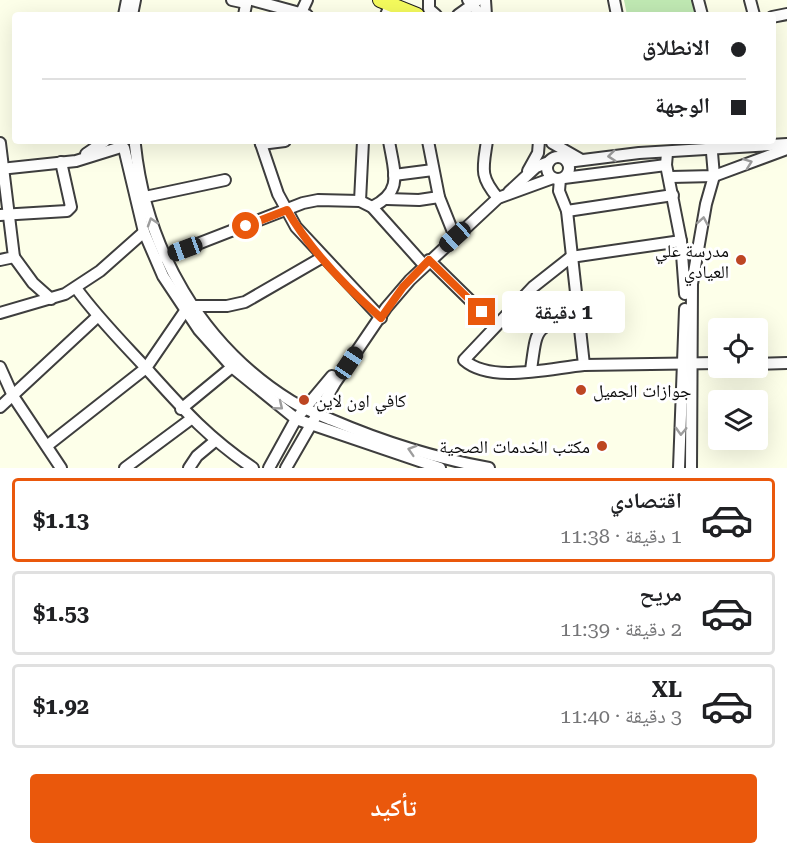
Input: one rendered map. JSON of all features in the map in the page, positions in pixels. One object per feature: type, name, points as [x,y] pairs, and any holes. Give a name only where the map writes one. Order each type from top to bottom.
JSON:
[{"type":"main road","points":[[385,7],[405,12]]},
{"type":"street","points":[[232,0],[248,1],[294,12]]},
{"type":"street","points":[[461,12],[473,2]]},
{"type":"street","points":[[0,143],[4,214],[14,257],[33,283],[51,299]]},
{"type":"street","points":[[76,161],[101,144]]},
{"type":"street","points":[[1,169],[76,161],[127,144]]},
{"type":"street","points":[[127,144],[164,256],[189,308],[232,367],[296,419],[440,468]]},
{"type":"street","points":[[127,144],[144,232],[168,285],[232,355],[285,398],[318,414],[413,450],[489,468]]},
{"type":"street","points":[[261,144],[278,194],[297,227],[323,257],[381,314]]},
{"type":"street","points":[[360,201],[363,144]]},
{"type":"street","points":[[372,207],[387,199],[392,192],[394,175],[389,144]]},
{"type":"street","points":[[429,144],[439,196],[455,237]]},
{"type":"street","points":[[487,144],[483,174],[486,184],[501,197]]},
{"type":"street","points":[[523,178],[544,144]]},
{"type":"street","points":[[547,144],[550,161],[547,171],[559,178]]},
{"type":"street","points":[[549,144],[566,160],[568,172],[559,178]]},
{"type":"street","points":[[552,144],[580,159]]},
{"type":"street","points":[[638,144],[641,168]]},
{"type":"street","points":[[269,468],[296,419],[320,393],[381,314],[426,263],[536,167],[557,157],[566,160],[639,153],[667,153],[712,145],[787,144]]},
{"type":"street","points":[[679,468],[692,284],[706,204],[714,176],[712,145]]},
{"type":"street","points":[[671,177],[714,176],[787,149]]},
{"type":"street","points":[[667,153],[666,165],[671,177],[685,275],[692,468]]},
{"type":"street","points":[[4,214],[67,211],[71,207],[61,162]]},
{"type":"street","points":[[501,197],[559,178],[666,165]]},
{"type":"street","points":[[394,175],[433,170]]},
{"type":"street","points":[[559,178],[559,191],[567,211],[584,365]]},
{"type":"street","points":[[145,196],[225,180]]},
{"type":"street","points":[[567,211],[673,195]]},
{"type":"street","points":[[387,199],[419,200],[439,196]]},
{"type":"street","points":[[164,256],[318,200],[360,201],[372,207],[426,263],[482,312]]},
{"type":"street","points":[[0,313],[51,299],[76,288],[109,264],[125,246],[144,232]]},
{"type":"street","points":[[681,241],[572,257],[533,287],[464,360],[488,372],[584,365],[708,363]]},
{"type":"street","points":[[0,260],[14,257]]},
{"type":"street","points":[[189,308],[227,306],[244,302],[323,257]]},
{"type":"street","points":[[76,288],[97,317],[191,419],[215,441],[253,468]]},
{"type":"street","points":[[48,445],[146,368],[189,308]]},
{"type":"street","points":[[286,468],[335,383],[381,314]]},
{"type":"street","points":[[531,370],[536,337],[540,330],[547,324],[578,316]]},
{"type":"street","points":[[0,407],[97,317]]},
{"type":"street","points":[[768,363],[787,363]]},
{"type":"street","points":[[0,367],[13,396],[48,445],[61,468]]},
{"type":"street","points":[[182,409],[232,367]]},
{"type":"street","points":[[125,468],[191,419]]},
{"type":"street","points":[[189,468],[197,456],[215,441]]},
{"type":"green space","points":[[624,0],[692,0],[694,12],[626,12]]},
{"type":"place","name":"مدرسة علي العيادي","points":[[741,260]]},
{"type":"place","name":"جوازات الجميل","points":[[581,390]]},
{"type":"place","name":"كافي اون لاين","points":[[304,400]]},
{"type":"place","name":"مكتب الخدمات الصحية","points":[[602,446]]},
{"type":"route","points":[[246,226],[287,210],[297,227],[323,257],[381,318],[403,287],[429,260],[482,312]]}]
